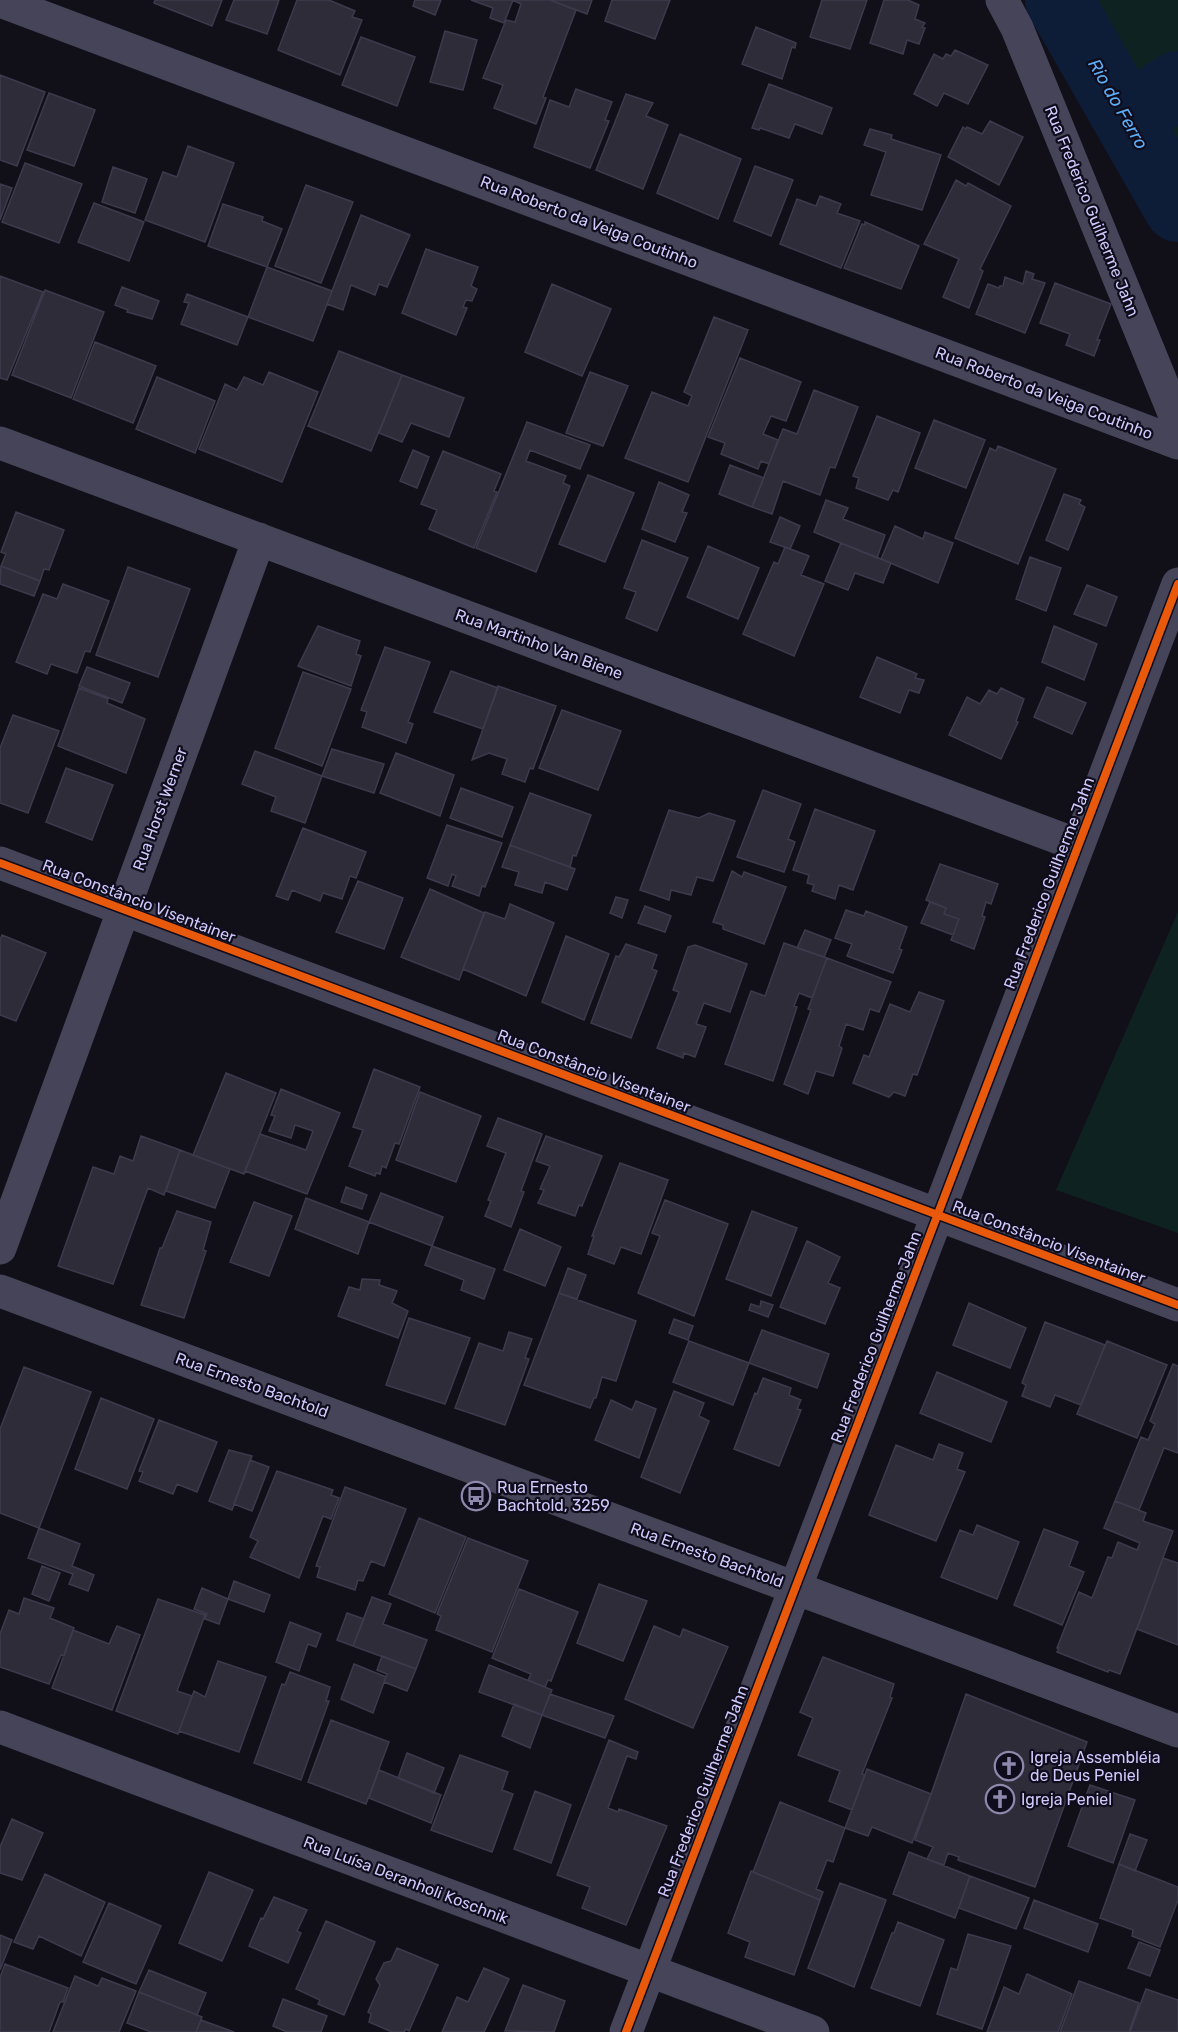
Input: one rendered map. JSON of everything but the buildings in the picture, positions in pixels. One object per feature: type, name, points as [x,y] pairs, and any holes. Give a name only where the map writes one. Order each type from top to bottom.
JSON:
[{"type":"street","name":"Rua Frederico Guilherme Jahn","points":[[1002,0],[1017,28],[1178,423]]},
{"type":"street","name":"Rua Roberto da Veiga Coutinho","points":[[0,1],[1178,443]]},
{"type":"street","name":"Rua Martinho Van Biene","points":[[0,443],[1078,845]]},
{"type":"street","name":"Rua Horst Werner","points":[[0,1248],[258,539]]},
{"type":"street","name":"Rua Frederico Guilherme Jahn","points":[[626,2032],[1178,584]]},
{"type":"street","name":"Rua Constâncio Visentainer","points":[[0,863],[1178,1305]]},
{"type":"street","name":"Rua Ernesto Bachtold","points":[[0,1291],[1178,1731]]},
{"type":"street","name":"Rua Luísa Deranholi Koschnik","points":[[0,1727],[813,2032]]},
{"type":"green space","points":[[1059,0],[1178,0],[1178,208]]},
{"type":"green space","points":[[1178,912],[1178,1233],[1056,1190]]},
{"type":"waterway","name":"Rio do Ferro","points":[[1059,0],[1178,208]]},
{"type":"waterway","points":[[1127,118],[1178,85]]},
{"type":"cycle path","points":[[626,2032],[1178,584]]},
{"type":"cycle path","points":[[0,863],[1178,1305]]},
{"type":"place","name":"Rua Ernesto Bachtold, 3259","points":[[476,1496]]},
{"type":"place","name":"Igreja Assembléia de Deus Peniel","points":[[1009,1766]]},
{"type":"place","name":"Igreja Peniel","points":[[1000,1799]]}]
